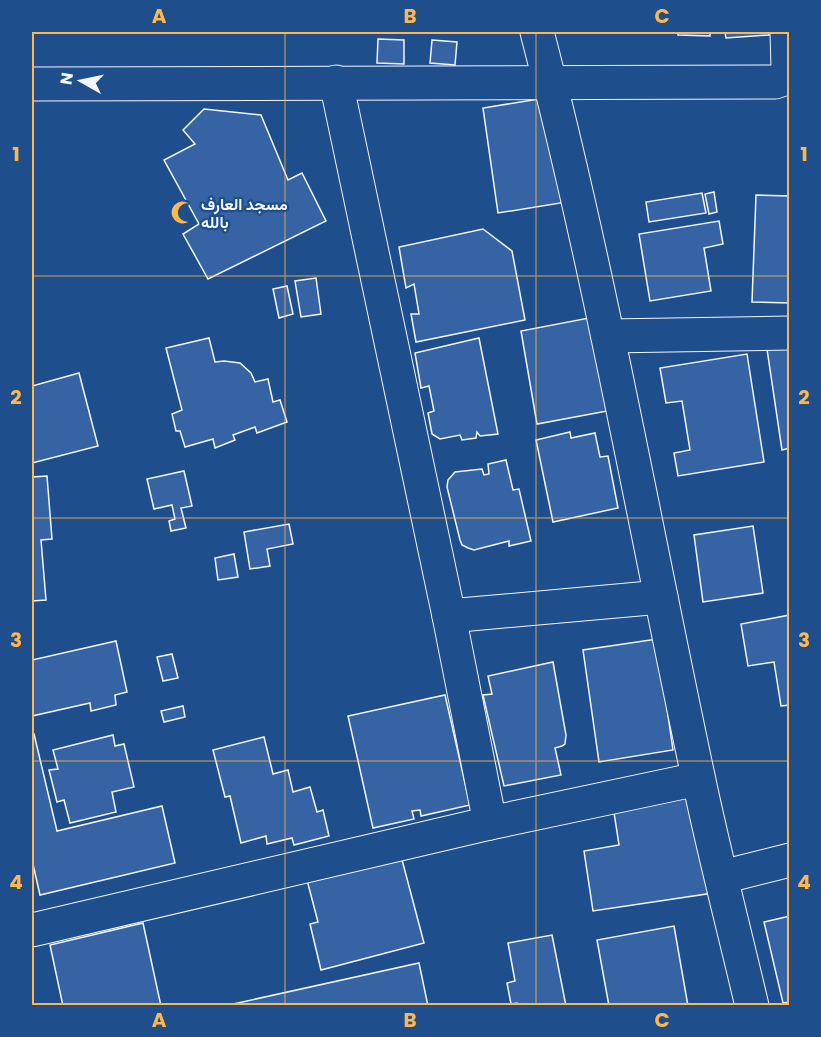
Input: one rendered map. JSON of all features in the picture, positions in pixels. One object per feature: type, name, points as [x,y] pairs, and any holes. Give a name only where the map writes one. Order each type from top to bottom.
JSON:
[{"type":"street","points":[[537,32],[551,84],[608,336],[698,779],[752,1005]]},
{"type":"street","points":[[32,84],[775,82],[784,79],[788,69],[787,32]]},
{"type":"street","points":[[336,82],[449,616],[490,823]]},
{"type":"street","points":[[608,336],[789,333]]},
{"type":"street","points":[[449,616],[661,597]]},
{"type":"street","points":[[32,930],[490,823],[698,779]]},
{"type":"street","points":[[722,877],[789,860]]},
{"type":"building","points":[[678,32],[710,32],[710,36],[678,35]]},
{"type":"building","points":[[725,32],[769,32],[769,35],[726,38]]},
{"type":"building","points":[[378,39],[404,40],[404,64],[377,63]]},
{"type":"building","points":[[432,40],[457,42],[455,65],[430,63]]},
{"type":"building","points":[[551,97],[567,202],[498,213],[483,108]]},
{"type":"building","points":[[204,109],[261,115],[288,180],[302,173],[326,221],[208,279],[183,234],[199,224],[164,160],[195,144],[183,130]]},
{"type":"building","points":[[714,192],[717,212],[709,214],[705,194]]},
{"type":"building","points":[[702,193],[706,213],[649,222],[646,202]]},
{"type":"building","points":[[756,195],[790,196],[790,303],[752,302]]},
{"type":"building","points":[[719,221],[723,244],[704,248],[711,291],[650,301],[639,234]]},
{"type":"building","points":[[483,229],[512,251],[525,320],[416,342],[411,314],[419,314],[414,284],[406,288],[399,247]]},
{"type":"building","points":[[316,278],[321,314],[301,317],[295,281]]},
{"type":"building","points":[[287,286],[293,314],[279,318],[273,289]]},
{"type":"building","points":[[594,317],[618,409],[537,424],[521,331]]},
{"type":"building","points":[[209,338],[215,362],[240,363],[251,373],[255,382],[268,379],[273,402],[280,400],[287,422],[257,433],[255,427],[233,435],[235,440],[215,448],[213,439],[185,447],[180,431],[176,431],[172,414],[182,410],[166,348]]},
{"type":"building","points":[[479,338],[498,434],[480,436],[477,432],[476,438],[462,440],[460,435],[440,439],[432,434],[428,413],[434,411],[429,386],[421,388],[415,353]]},
{"type":"building","points":[[790,345],[790,448],[782,450],[767,349]]},
{"type":"building","points":[[747,354],[764,462],[678,476],[674,453],[690,450],[682,401],[666,403],[660,368]]},
{"type":"building","points":[[79,373],[98,446],[32,463],[32,386]]},
{"type":"building","points":[[570,432],[571,438],[595,433],[600,457],[608,456],[618,508],[553,522],[536,440]]},
{"type":"building","points":[[506,460],[513,490],[519,489],[531,541],[509,546],[509,541],[474,550],[468,548],[462,545],[460,540],[447,487],[448,480],[455,472],[482,469],[484,475],[489,474],[488,464]]},
{"type":"building","points":[[184,471],[192,506],[181,508],[186,528],[171,531],[169,521],[175,519],[172,505],[154,509],[147,479]]},
{"type":"building","points":[[47,476],[52,539],[41,540],[46,600],[32,601],[32,477]]},
{"type":"building","points":[[289,524],[293,544],[267,549],[270,566],[250,569],[244,532]]},
{"type":"building","points":[[753,526],[763,593],[703,602],[694,535]]},
{"type":"building","points":[[234,554],[238,577],[218,580],[215,558]]},
{"type":"building","points":[[790,615],[790,705],[781,706],[774,662],[748,666],[741,624]]},
{"type":"building","points":[[657,639],[673,750],[599,762],[583,650]]},
{"type":"building","points":[[116,641],[127,692],[115,695],[116,705],[91,711],[90,703],[32,716],[32,660]]},
{"type":"building","points":[[172,654],[178,678],[163,681],[157,657]]},
{"type":"building","points":[[553,662],[566,735],[565,744],[555,748],[561,775],[504,786],[483,695],[492,694],[488,676]]},
{"type":"building","points":[[445,695],[470,805],[421,816],[420,810],[412,811],[414,819],[373,828],[348,716]]},
{"type":"building","points":[[183,706],[185,717],[164,722],[161,711]]},
{"type":"building","points":[[34,734],[57,831],[162,806],[175,863],[40,895],[32,860],[32,735]]},
{"type":"building","points":[[113,735],[115,746],[124,744],[134,787],[112,792],[116,812],[70,823],[64,800],[57,802],[49,770],[58,769],[53,750]]},
{"type":"building","points":[[264,737],[273,774],[288,770],[293,792],[310,787],[317,812],[323,810],[329,836],[294,845],[292,838],[267,844],[266,836],[241,843],[230,796],[225,797],[213,750]]},
{"type":"building","points":[[699,794],[713,893],[593,911],[584,851],[619,845],[613,806]]},
{"type":"building","points":[[401,856],[424,943],[321,970],[310,924],[318,922],[307,880]]},
{"type":"building","points":[[790,916],[790,1002],[783,1003],[764,922]]},
{"type":"building","points":[[143,923],[161,1006],[63,1006],[50,945]]},
{"type":"building","points":[[674,926],[688,1006],[609,1006],[597,940]]},
{"type":"building","points":[[552,935],[566,1006],[511,1004],[507,983],[515,981],[508,943]]},
{"type":"building","points":[[419,963],[428,1006],[224,1006]]},
{"type":"place","name":"مسجد العارف بالله","points":[[183,213]]}]
